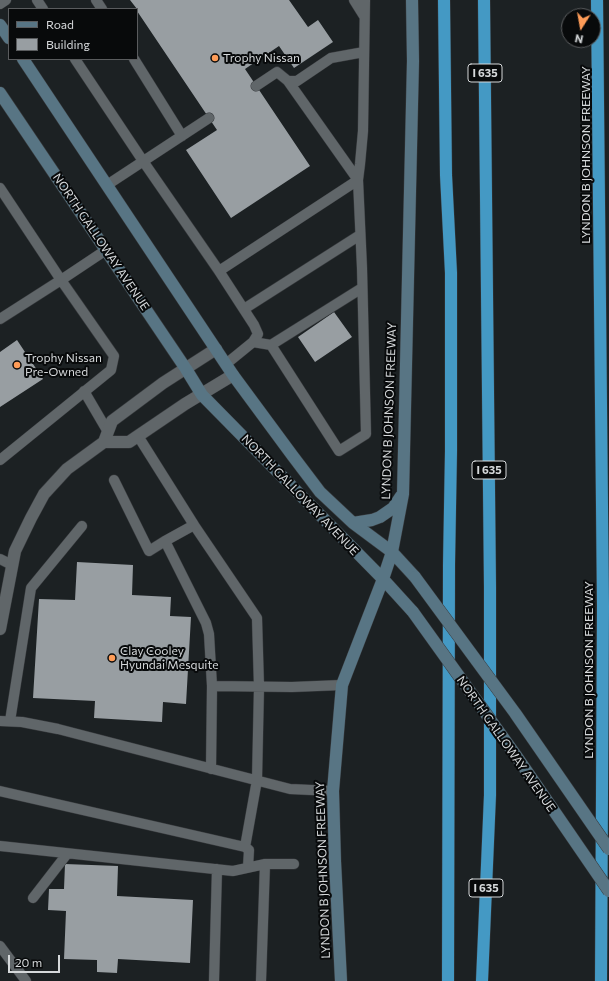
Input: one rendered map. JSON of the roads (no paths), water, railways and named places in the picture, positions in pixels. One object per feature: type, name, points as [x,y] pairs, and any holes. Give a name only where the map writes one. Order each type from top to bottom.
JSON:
[{"type":"highway","points":[[444,0],[446,175],[451,273],[448,981]]},
{"type":"highway","name":"I 635","points":[[482,981],[490,795],[490,571],[484,0]]},
{"type":"highway","name":"LYNDON B JOHNSON FREEWAY","points":[[598,0],[603,606],[601,981]]},
{"type":"main road","name":"LYNDON B JOHNSON FREEWAY","points":[[341,981],[333,791],[342,685],[383,580],[392,552],[402,494],[413,61],[412,0]]},
{"type":"main road","points":[[0,25],[6,38]]},
{"type":"main road","name":"NORTH GALLOWAY AVENUE","points":[[24,60],[233,375],[320,492],[353,523],[392,552],[415,577],[515,713],[609,849]]},
{"type":"main road","name":"NORTH GALLOWAY AVENUE","points":[[0,93],[186,368],[202,395],[413,612],[517,757],[609,890]]},
{"type":"main road","points":[[353,523],[380,517],[393,508],[402,494]]},
{"type":"street","points":[[0,629],[15,551],[44,494],[67,469],[106,437],[112,421],[163,383],[216,349]]},
{"type":"street","points":[[106,437],[130,442],[185,404],[233,375]]},
{"type":"lane","points":[[0,4],[6,0]]},
{"type":"lane","points":[[354,0],[364,16]]},
{"type":"lane","points":[[270,345],[339,451],[366,434],[358,180],[363,131],[365,0]]},
{"type":"lane","points":[[288,82],[297,81],[331,58],[364,52]]},
{"type":"lane","points":[[76,60],[143,162],[219,270],[258,334],[253,342],[226,364]]},
{"type":"lane","points":[[135,60],[182,136]]},
{"type":"lane","points":[[256,86],[277,72],[288,82],[358,180]]},
{"type":"lane","points":[[107,185],[209,118]]},
{"type":"lane","points":[[219,270],[358,180]]},
{"type":"lane","points":[[0,188],[114,356],[111,370],[0,460]]},
{"type":"lane","points":[[244,309],[360,235]]},
{"type":"lane","points":[[0,319],[106,250]]},
{"type":"lane","points":[[253,342],[270,345],[362,288]]},
{"type":"lane","points":[[84,391],[106,437]]},
{"type":"lane","points":[[138,436],[194,525],[257,618],[259,687],[257,780],[245,847]]},
{"type":"lane","points":[[114,480],[149,551],[194,525]]},
{"type":"lane","points":[[82,526],[31,588],[5,721],[22,722],[58,729],[290,789],[333,791]]},
{"type":"lane","points":[[165,541],[206,623],[209,634],[212,686],[211,769]]},
{"type":"lane","points":[[0,559],[12,565]]},
{"type":"lane","points":[[212,686],[259,687],[342,685]]},
{"type":"lane","points":[[0,792],[245,847],[249,850],[248,867]]},
{"type":"lane","points":[[0,846],[233,871],[265,864],[294,864]]},
{"type":"lane","points":[[33,898],[67,854]]},
{"type":"lane","points":[[261,981],[265,864]]},
{"type":"lane","points":[[214,981],[217,869]]},
{"type":"lane","points":[[0,946],[26,981]]},
{"type":"place","name":"Trophy Nissan","points":[[215,58]]},
{"type":"place","name":"Trophy Nissan Pre-Owned","points":[[17,365]]},
{"type":"place","name":"Clay Cooley Hyundai Mesquite","points":[[112,658]]}]
